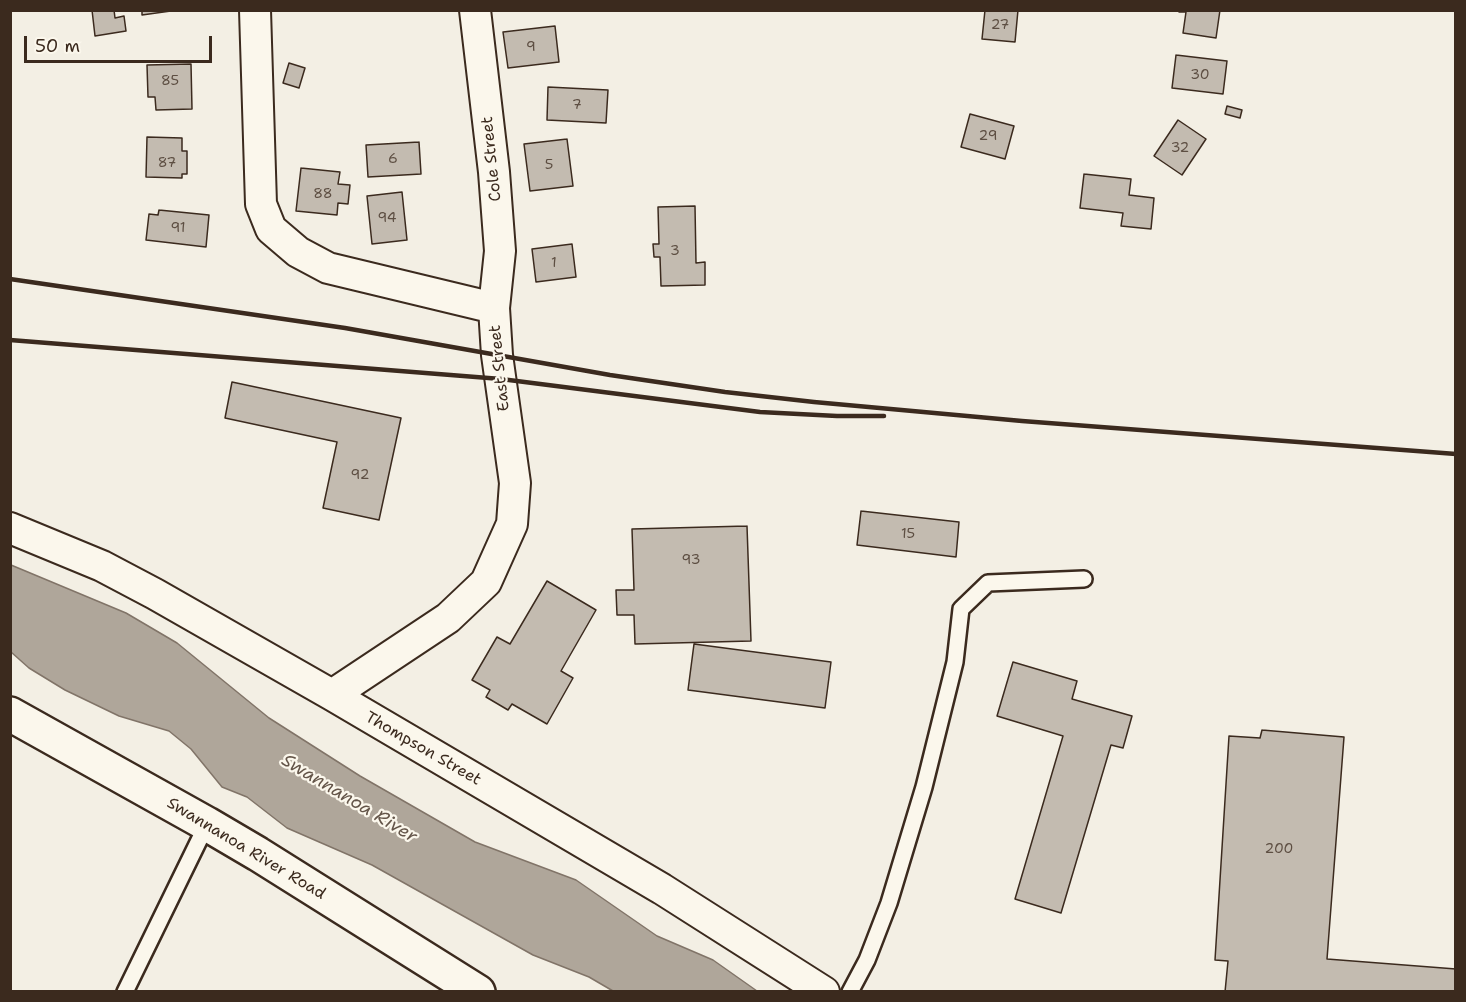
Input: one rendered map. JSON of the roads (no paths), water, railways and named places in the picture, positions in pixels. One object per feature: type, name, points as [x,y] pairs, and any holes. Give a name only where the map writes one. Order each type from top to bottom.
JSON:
[{"type":"main road","name":"Swannanoa River Road","points":[[10,714],[268,860],[478,992]]},
{"type":"street","name":"East Street","points":[[255,10],[261,204],[271,229],[297,252],[328,268],[494,308],[497,356],[515,483],[512,524],[486,582],[448,618],[332,695]]},
{"type":"street","name":"Cole Street","points":[[475,10],[494,172],[500,251],[494,308]]},
{"type":"street","name":"Thompson Street","points":[[10,528],[102,566],[155,594],[662,889],[824,992]]},
{"type":"lane","points":[[850,992],[867,960],[889,903],[924,787],[955,662],[961,609],[988,583],[1084,579]]},
{"type":"lane","points":[[125,992],[207,824]]},
{"type":"water","name":"Swannanoa River","points":[[11,565],[126,613],[177,643],[269,718],[360,776],[475,842],[576,880],[657,936],[713,960],[757,991],[613,991],[589,977],[533,955],[372,865],[287,828],[247,797],[222,787],[191,749],[169,731],[119,716],[65,690],[29,668],[11,652]]},
{"type":"railway","points":[[10,279],[345,328],[610,375],[725,392],[1022,421],[1456,454]]},
{"type":"railway","points":[[10,340],[501,379],[760,412],[884,416]]}]
